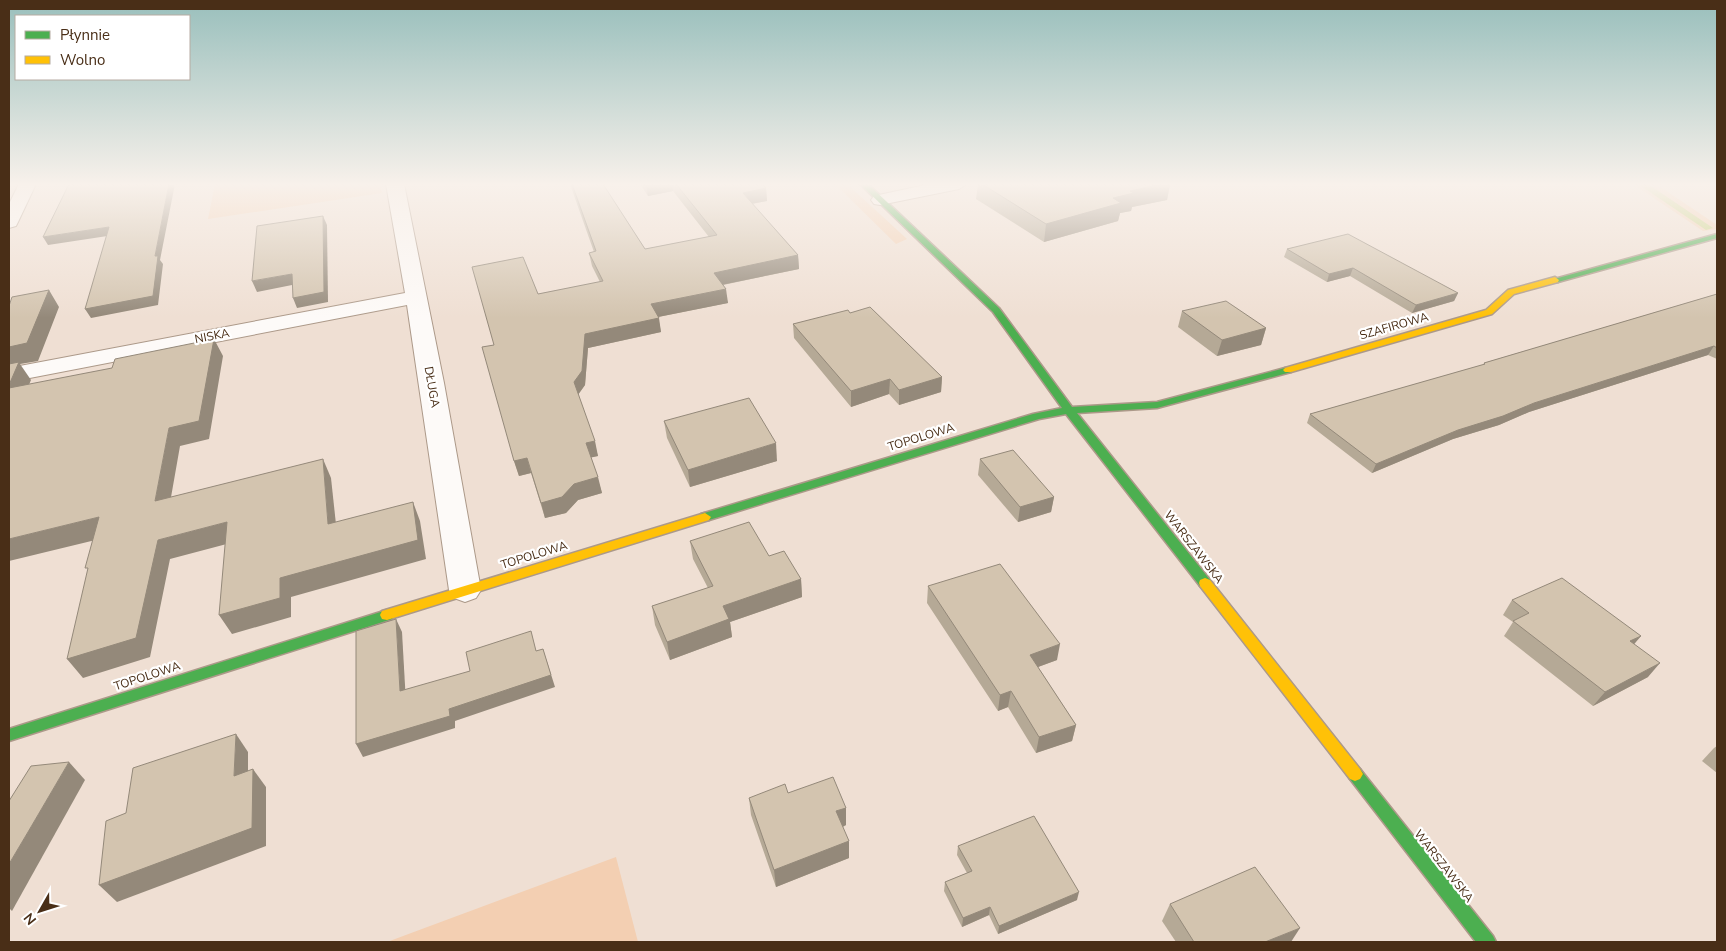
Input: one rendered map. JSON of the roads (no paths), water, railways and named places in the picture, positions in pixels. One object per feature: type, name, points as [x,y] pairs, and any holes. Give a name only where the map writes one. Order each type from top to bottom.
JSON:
[{"type":"street","name":"DŁUGA","points":[[404,228],[466,590]]},
{"type":"street","name":"WARSZAWSKA","points":[[910,228],[996,310],[1069,410],[1487,942]]},
{"type":"street","name":"SZAFIROWA","points":[[1069,410],[1158,404],[1244,383],[1489,312],[1511,292],[1717,236]]},
{"type":"street","name":"NISKA","points":[[9,375],[416,298]]},
{"type":"street","name":"TOPOLOWA","points":[[9,735],[466,590],[1037,416],[1069,410]]}]
